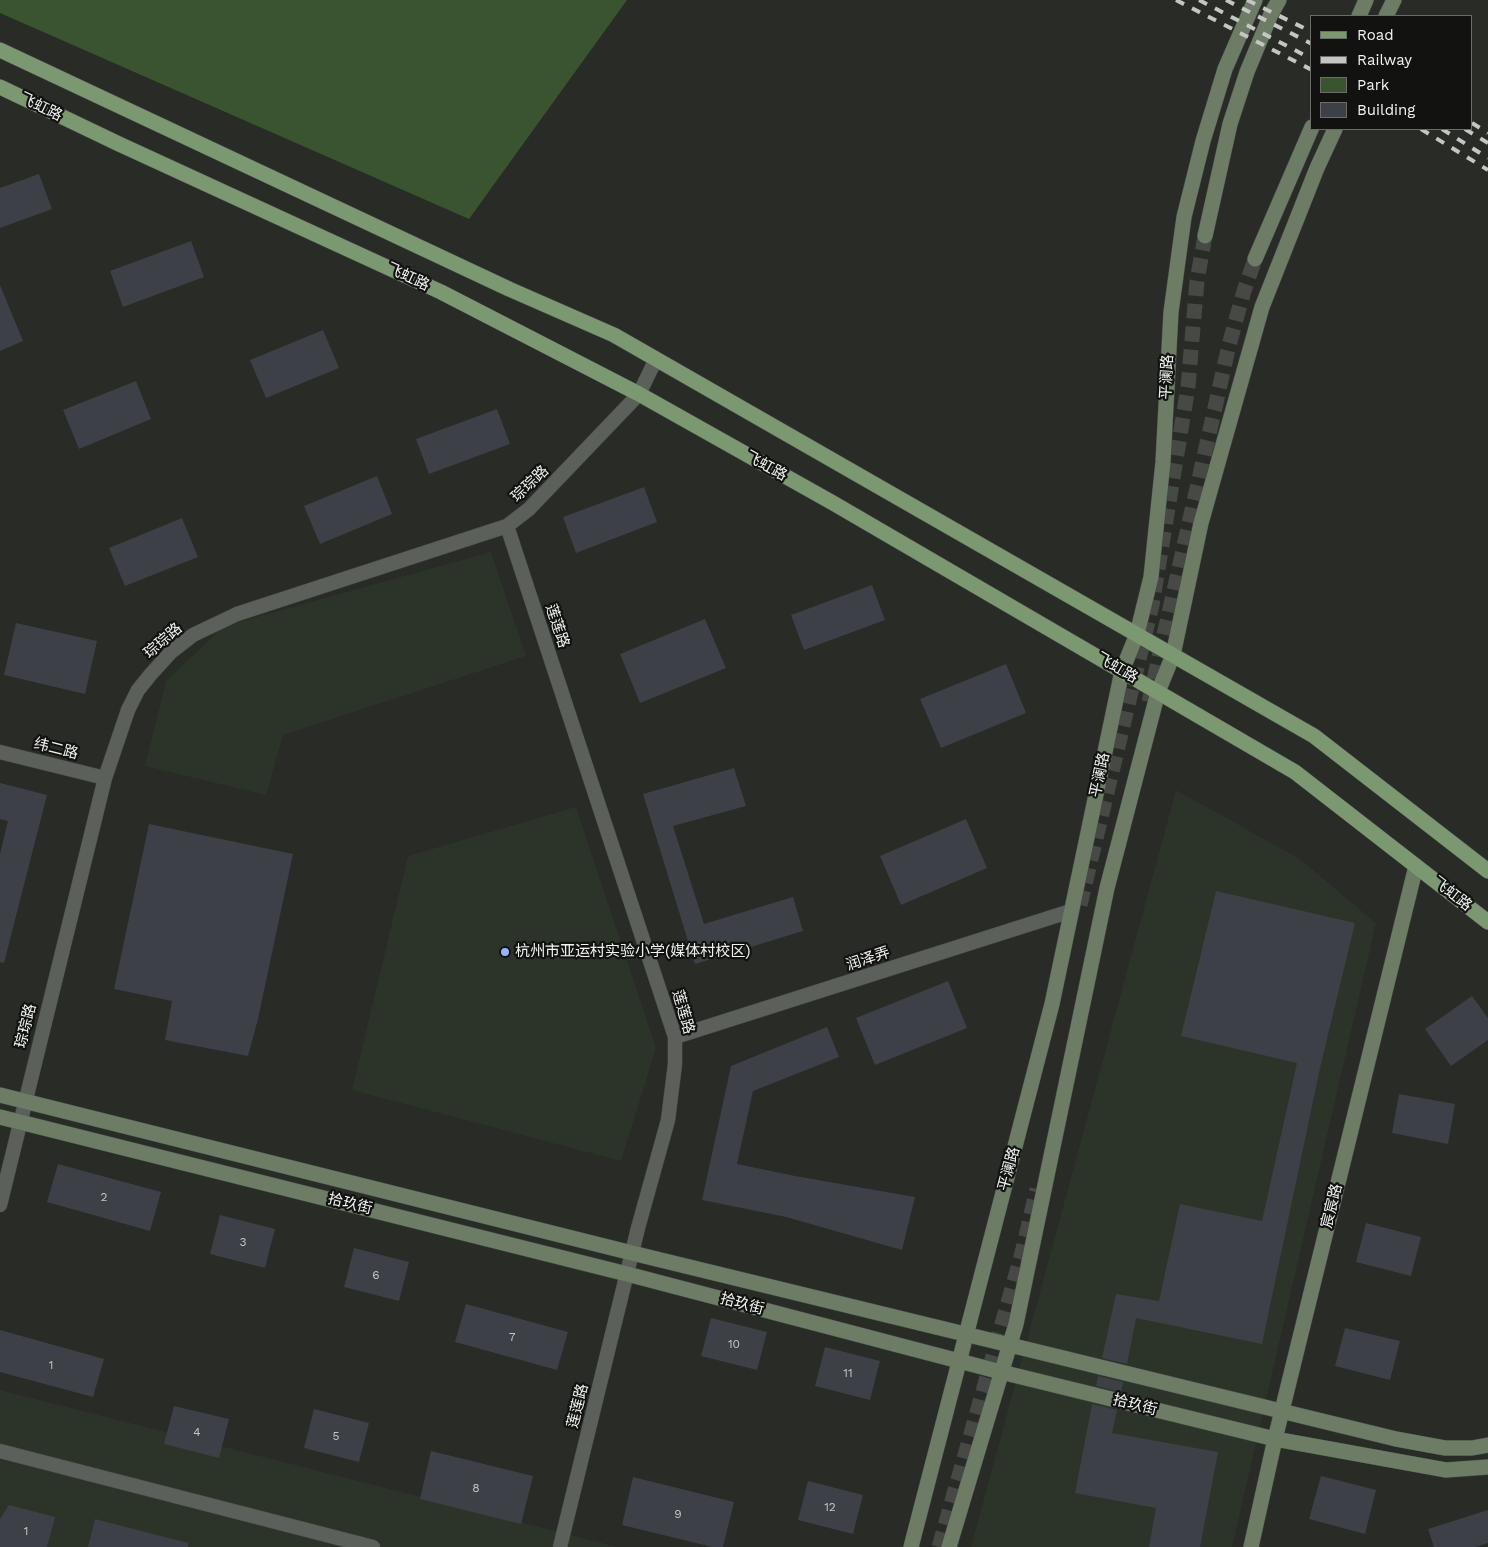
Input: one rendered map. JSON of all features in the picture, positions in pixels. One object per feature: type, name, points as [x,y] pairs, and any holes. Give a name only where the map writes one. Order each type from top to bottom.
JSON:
[{"type":"main road","name":"平澜路","points":[[911,1547],[1052,1004],[1122,671],[1137,634],[1151,577],[1163,462],[1171,312],[1184,217],[1203,141],[1225,69],[1255,0]]},
{"type":"main road","points":[[1204,236],[1230,124],[1247,72],[1271,14],[1279,0]]},
{"type":"main road","points":[[1359,15],[1366,0]]},
{"type":"main road","points":[[1386,15],[1394,0]]},
{"type":"main road","points":[[0,50],[508,289],[614,335],[1314,736],[1488,871]]},
{"type":"main road","name":"飞虹路","points":[[0,87],[119,144],[441,292],[639,394],[833,503],[1295,772],[1488,922]]},
{"type":"main road","points":[[1255,258],[1311,130]]},
{"type":"main road","points":[[949,1547],[1010,1344],[1020,1304],[1107,888],[1158,692],[1173,654],[1201,523],[1262,307],[1317,168],[1335,130]]},
{"type":"main road","name":"宸宸路","points":[[1251,1547],[1275,1439],[1416,866]]},
{"type":"main road","name":"拾玖街","points":[[0,1095],[632,1253],[1396,1439],[1445,1448],[1472,1448],[1488,1445]]},
{"type":"main road","name":"拾玖街","points":[[0,1117],[627,1274],[1001,1372],[1275,1439],[1446,1470],[1488,1467]]},
{"type":"street","name":"琮琮路","points":[[0,1205],[24,1101],[105,778],[128,710],[138,690],[171,652],[193,635],[237,614],[507,526],[529,509],[639,394],[656,359]]},
{"type":"street","name":"莲莲路","points":[[507,526],[676,1037],[675,1064],[668,1120],[632,1253],[560,1547]]},
{"type":"street","name":"纬二路","points":[[0,752],[105,778]]},
{"type":"street","name":"润泽弄","points":[[676,1037],[1071,912]]},
{"type":"street","points":[[0,1451],[373,1547]]},
{"type":"shaded area","points":[[491,552],[526,656],[283,735],[266,795],[145,766],[166,681],[224,626]]},
{"type":"shaded area","points":[[1176,790],[1300,859],[1376,923],[1232,1547],[971,1547]]},
{"type":"shaded area","name":"杭州市亚运村实验小学(媒体村校区)","points":[[576,807],[656,1048],[621,1161],[352,1090],[408,856]]},
{"type":"shaded area","points":[[0,1390],[618,1547],[0,1547]]},
{"type":"green space","points":[[0,0],[627,0],[469,219],[0,13]]},
{"type":"building","points":[[39,174],[52,209],[0,228],[0,188]]},
{"type":"building","points":[[191,241],[204,277],[123,307],[110,271]]},
{"type":"building","points":[[0,285],[23,341],[0,351]]},
{"type":"building","points":[[323,330],[339,368],[266,398],[250,360]]},
{"type":"building","points":[[136,381],[151,419],[79,449],[63,410]]},
{"type":"building","points":[[497,409],[510,444],[429,474],[416,439]]},
{"type":"building","points":[[377,476],[392,514],[320,544],[304,506]]},
{"type":"building","points":[[644,487],[657,522],[576,553],[563,517]]},
{"type":"building","points":[[182,518],[198,557],[125,586],[109,548]]},
{"type":"building","points":[[872,585],[885,620],[804,650],[791,615]]},
{"type":"building","points":[[705,619],[726,668],[640,703],[620,654]]},
{"type":"building","points":[[16,623],[97,641],[85,694],[4,675]]},
{"type":"building","points":[[1006,664],[1026,713],[941,748],[920,699]]},
{"type":"building","points":[[734,768],[746,806],[673,826],[704,924],[793,897],[803,931],[695,964],[643,794]]},
{"type":"building","points":[[0,783],[47,795],[4,963],[0,962],[0,854],[8,821],[0,819]]},
{"type":"building","points":[[966,819],[987,868],[901,905],[880,856]]},
{"type":"building","points":[[149,824],[293,854],[258,1019],[248,1056],[165,1040],[172,1001],[114,989]]},
{"type":"building","points":[[1216,891],[1355,923],[1320,1068],[1262,1344],[1136,1318],[1127,1364],[1102,1358],[1116,1294],[1159,1301],[1180,1204],[1262,1221],[1297,1063],[1181,1036]]},
{"type":"building","points":[[948,981],[967,1028],[875,1065],[856,1018]]},
{"type":"building","points":[[1472,996],[1488,1018],[1488,1040],[1451,1066],[1425,1029]]},
{"type":"building","points":[[827,1027],[839,1057],[753,1091],[737,1164],[915,1197],[902,1250],[786,1217],[702,1200],[731,1066]]},
{"type":"building","points":[[1399,1094],[1455,1104],[1448,1144],[1392,1133]]},
{"type":"building","points":[[58,1164],[161,1192],[150,1231],[47,1202]]},
{"type":"building","points":[[220,1215],[275,1229],[265,1268],[210,1254]]},
{"type":"building","points":[[1366,1223],[1421,1237],[1411,1276],[1356,1262]]},
{"type":"building","points":[[354,1248],[409,1262],[399,1301],[344,1287]]},
{"type":"building","points":[[466,1304],[568,1332],[557,1370],[455,1342]]},
{"type":"building","points":[[711,1318],[767,1332],[757,1370],[701,1356]]},
{"type":"building","points":[[1345,1328],[1400,1341],[1390,1380],[1335,1366]]},
{"type":"building","points":[[0,1330],[104,1359],[93,1397],[0,1372]]},
{"type":"building","points":[[825,1347],[880,1361],[870,1400],[815,1386]]},
{"type":"building","points":[[1098,1376],[1123,1382],[1121,1392],[1096,1386]]},
{"type":"building","points":[[1092,1404],[1117,1410],[1112,1433],[1218,1452],[1200,1547],[1149,1547],[1156,1508],[1075,1493]]},
{"type":"building","points":[[174,1406],[229,1419],[219,1458],[164,1444]]},
{"type":"building","points":[[314,1409],[369,1423],[359,1462],[304,1448]]},
{"type":"building","points":[[431,1451],[533,1476],[521,1524],[420,1499]]},
{"type":"building","points":[[1321,1476],[1376,1490],[1365,1534],[1309,1519]]},
{"type":"building","points":[[633,1477],[734,1502],[723,1547],[712,1547],[622,1525]]},
{"type":"building","points":[[808,1481],[863,1495],[853,1534],[798,1520]]},
{"type":"building","points":[[9,1505],[55,1517],[47,1547],[0,1547],[0,1519]]},
{"type":"building","points":[[1488,1510],[1488,1543],[1476,1547],[1434,1547],[1428,1529]]},
{"type":"building","points":[[95,1519],[188,1543],[188,1547],[88,1547]]},
{"type":"tunnel","points":[[1080,905],[1152,605],[1188,387],[1197,281],[1205,236]]},
{"type":"tunnel","points":[[1149,702],[1229,345],[1255,259]]},
{"type":"tunnel","points":[[939,1547],[1022,1253],[1037,1189]]},
{"type":"railway","points":[[1176,0],[1310,69]]},
{"type":"railway","points":[[1199,0],[1310,58]]},
{"type":"railway","points":[[1226,0],[1310,43]]},
{"type":"railway","points":[[1247,0],[1310,31]]},
{"type":"railway","points":[[1473,124],[1488,133]]},
{"type":"railway","points":[[1423,130],[1488,170]]},
{"type":"railway","points":[[1444,130],[1488,158]]},
{"type":"railway","points":[[1467,130],[1488,143]]},
{"type":"place","name":"杭州市亚运村实验小学(媒体村校区)","points":[[505,952]]}]
